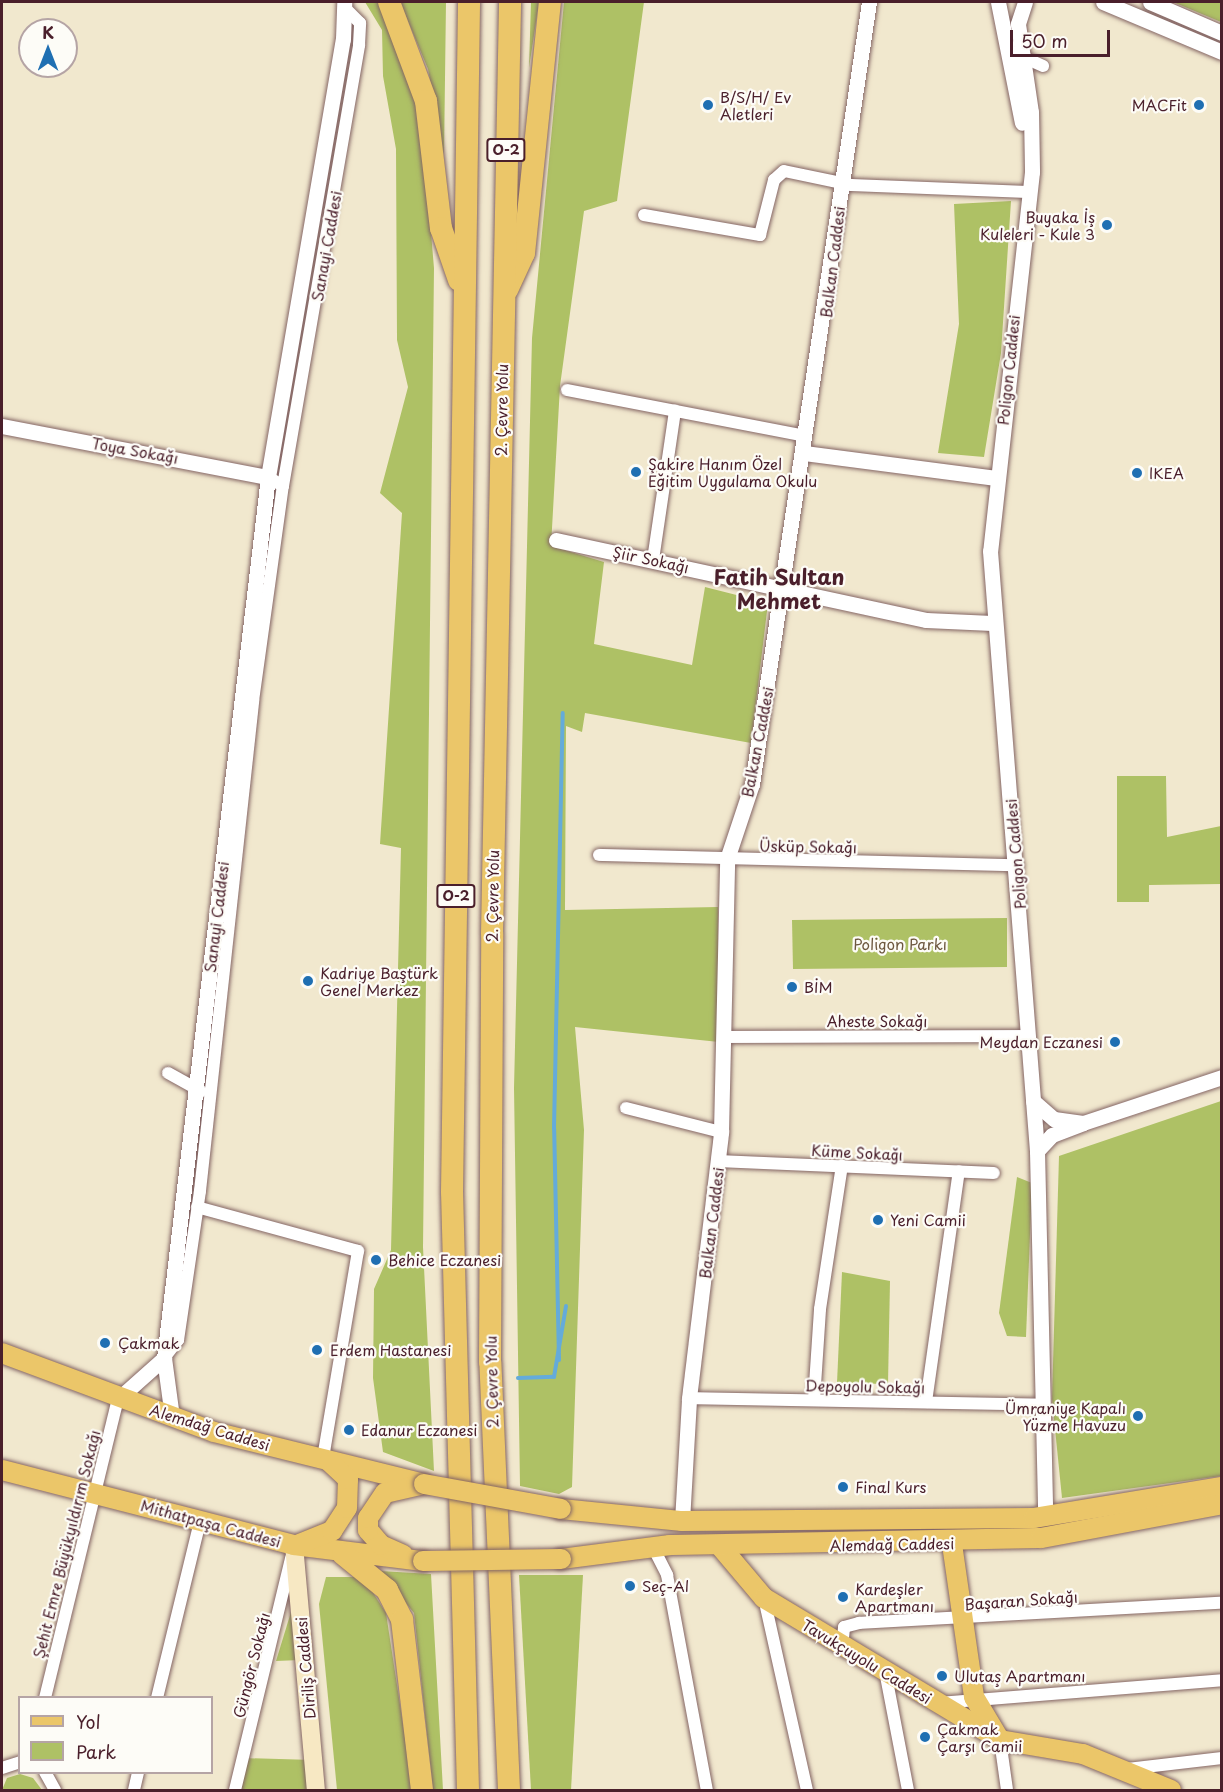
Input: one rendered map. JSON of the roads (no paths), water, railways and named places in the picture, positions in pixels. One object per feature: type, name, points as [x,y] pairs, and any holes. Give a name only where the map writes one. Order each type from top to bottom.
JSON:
[{"type":"highway","points":[[389,2],[426,101],[441,228],[464,296]]},
{"type":"highway","name":"O-2","points":[[468,1791],[452,1192],[470,2]]},
{"type":"highway","name":"2. Çevre Yolu","points":[[509,1791],[490,1362],[503,299],[510,2]]},
{"type":"highway","points":[[503,299],[524,253],[550,2]]},
{"type":"highway","points":[[343,1554],[387,1590],[402,1620],[422,1791]]},
{"type":"main road","name":"Alemdağ Caddesi","points":[[2,1353],[118,1399],[172,1417],[424,1484],[561,1509],[682,1521],[1045,1517],[1221,1487]]},
{"type":"main road","points":[[294,1545],[332,1531],[348,1508],[348,1479],[323,1459]]},
{"type":"main road","name":"Mithatpaşa Caddesi","points":[[2,1470],[201,1518],[294,1545],[343,1554],[423,1561],[561,1559]]},
{"type":"main road","points":[[423,1561],[381,1545],[368,1530],[368,1518],[385,1493],[424,1484]]},
{"type":"main road","name":"Alemdağ Caddesi","points":[[561,1559],[655,1551],[670,1545],[952,1544],[1050,1537],[1221,1504]]},
{"type":"main road","points":[[952,1544],[974,1696],[1000,1740]]},
{"type":"main road","name":"Diriliş Caddesi","points":[[294,1545],[316,1791]]},
{"type":"main road","name":"Tavukçuyolu Caddesi","points":[[720,1546],[764,1598],[886,1676],[1000,1740],[1083,1754],[1127,1769],[1171,1791]]},
{"type":"street","name":"Balkan Caddesi","points":[[682,1521],[689,1398],[721,1131],[727,1037],[721,970],[727,859],[752,784],[804,453],[869,2]]},
{"type":"street","points":[[998,2],[1017,88],[1028,192]]},
{"type":"street","points":[[1025,2],[1018,24],[1032,134],[1028,192]]},
{"type":"street","points":[[1103,2],[1221,52]]},
{"type":"street","points":[[1150,2],[1221,33]]},
{"type":"street","name":"Sanayi Caddesi","points":[[172,1417],[164,1358],[268,477],[343,39],[346,6]]},
{"type":"street","name":"Sanayi Caddesi","points":[[118,1399],[164,1358],[178,1340],[198,1207],[253,701],[283,486],[359,45],[360,23],[346,6]]},
{"type":"street","points":[[1023,57],[1043,66]]},
{"type":"street","points":[[644,215],[760,235],[774,180],[784,171],[842,184],[952,193],[1028,192]]},
{"type":"street","name":"Poligon Caddesi","points":[[1028,192],[996,478],[992,623],[1018,865],[1027,1036],[1037,1151],[1040,1405],[1045,1517]]},
{"type":"street","points":[[567,390],[806,436]]},
{"type":"street","points":[[653,560],[675,411]]},
{"type":"street","name":"Toya Sokağı","points":[[2,426],[268,477]]},
{"type":"street","points":[[804,453],[996,478]]},
{"type":"street","points":[[268,477],[283,486]]},
{"type":"street","name":"Şiir Sokağı","points":[[556,540],[782,587],[808,598],[926,620],[992,623]]},
{"type":"street","name":"Üsküp Sokağı","points":[[598,855],[1018,865]]},
{"type":"street","name":"Aheste Sokağı","points":[[727,1037],[1027,1036]]},
{"type":"street","points":[[168,1072],[195,1089],[211,1093]]},
{"type":"street","points":[[1037,1151],[1052,1135],[1221,1077]]},
{"type":"street","points":[[1033,1101],[1054,1119],[1083,1123]]},
{"type":"street","points":[[626,1108],[721,1131]]},
{"type":"street","name":"Küme Sokağı","points":[[718,1161],[994,1173]]},
{"type":"street","points":[[814,1400],[820,1309],[842,1166]]},
{"type":"street","points":[[926,1402],[959,1171]]},
{"type":"street","points":[[198,1207],[358,1251],[323,1459]]},
{"type":"street","name":"Depoyolu Sokağı","points":[[689,1398],[1040,1405]]},
{"type":"street","name":"Şehit Emre Büyükyıldırım Sokağı","points":[[45,1696],[92,1492],[118,1399]]},
{"type":"street","points":[[157,1696],[201,1518]]},
{"type":"street","name":"Güngör Sokağı","points":[[235,1791],[294,1545]]},
{"type":"street","points":[[655,1551],[667,1575],[706,1791]]},
{"type":"street","points":[[764,1598],[807,1791]]},
{"type":"street","name":"Başaran Sokağı","points":[[842,1647],[841,1633],[850,1625],[1221,1603]]},
{"type":"street","points":[[886,1676],[908,1791]]},
{"type":"street","points":[[937,1704],[974,1696],[1221,1680]]},
{"type":"street","points":[[1000,1740],[1007,1791]]},
{"type":"street","points":[[1127,1769],[1221,1758]]},
{"type":"street","points":[[2,1768],[18,1763]]},
{"type":"street","points":[[46,1774],[55,1791]]},
{"type":"street","points":[[134,1791],[138,1774]]},
{"type":"waterway","points":[[559,1360],[554,1128],[563,713]]},
{"type":"waterway","points":[[518,1378],[554,1377],[566,1306]]},
{"type":"place","name":"B/S/H/ Ev Aletleri","points":[[708,105]]},
{"type":"place","name":"MACFit","points":[[1199,105]]},
{"type":"place","name":"Buyaka İş Kuleleri - Kule 3","points":[[1107,225]]},
{"type":"place","name":"Şakire Hanım Özel Eğitim Uygulama Okulu","points":[[636,472]]},
{"type":"place","name":"IKEA","points":[[1137,473]]},
{"type":"place","name":"Kadriye Baştürk Genel Merkez","points":[[308,981]]},
{"type":"place","name":"BİM","points":[[792,987]]},
{"type":"place","name":"Meydan Eczanesi","points":[[1115,1042]]},
{"type":"place","name":"Yeni Camii","points":[[878,1220]]},
{"type":"place","name":"Behice Eczanesi","points":[[376,1260]]},
{"type":"place","name":"Çakmak","points":[[105,1343]]},
{"type":"place","name":"Erdem Hastanesi","points":[[317,1350]]},
{"type":"place","name":"Ümraniye Kapalı Yüzme Havuzu","points":[[1138,1416]]},
{"type":"place","name":"Edanur Eczanesi","points":[[349,1430]]},
{"type":"place","name":"Final Kurs","points":[[843,1487]]},
{"type":"place","name":"Seç-Al","points":[[630,1586]]},
{"type":"place","name":"Kardeşler Apartmanı","points":[[843,1597]]},
{"type":"place","name":"Ulutaş Apartmanı","points":[[942,1676]]},
{"type":"place","name":"Çakmak Çarşı Camii","points":[[925,1737]]},
{"type":"district","name":"Fatih Sultan Mehmet","points":[[779,588]]},
{"type":"park label","name":"Poligon Parkı","points":[[900,944]]}]
